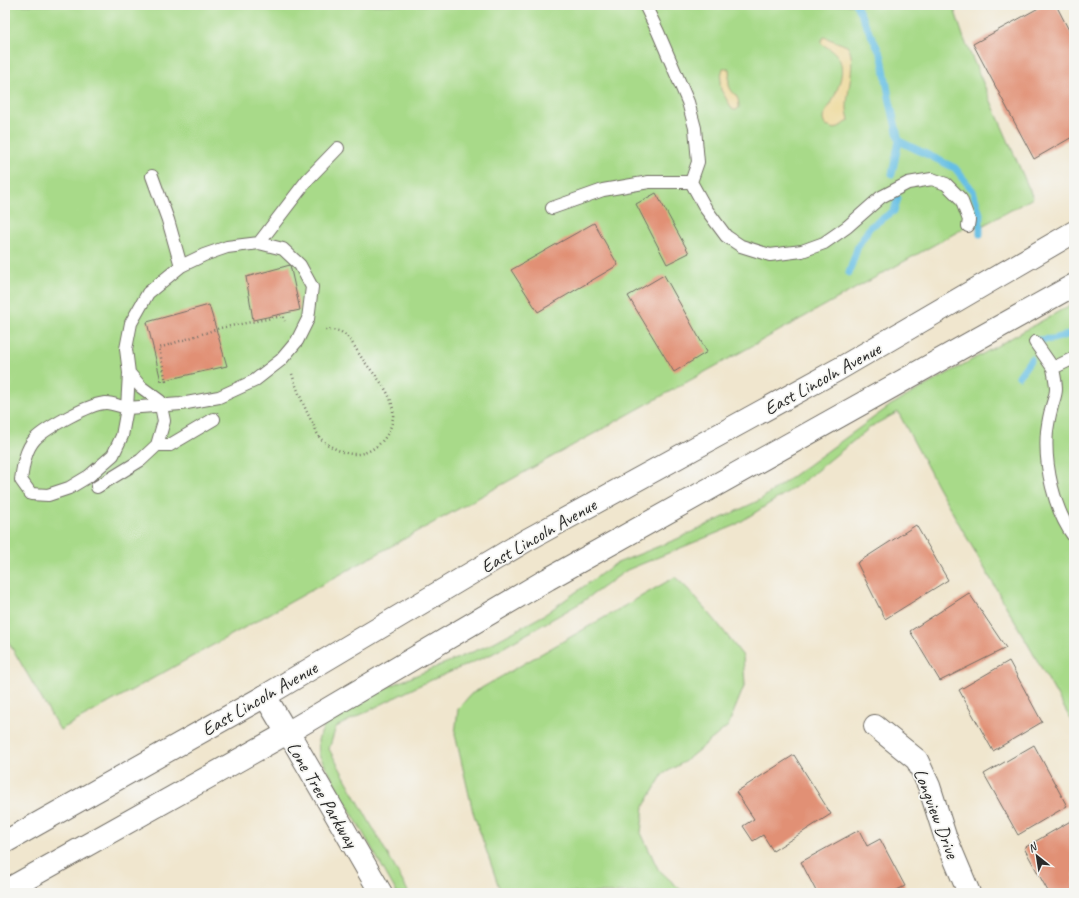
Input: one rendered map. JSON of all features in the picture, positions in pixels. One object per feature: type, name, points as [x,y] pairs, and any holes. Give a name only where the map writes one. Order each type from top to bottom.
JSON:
[{"type":"main road","name":"East Lincoln Avenue","points":[[5,842],[265,696],[527,540],[839,369],[1074,232]]},
{"type":"main road","points":[[5,891],[287,733],[548,579],[1074,285]]},
{"type":"main road","name":"Lone Tree Parkway","points":[[265,696],[295,744],[382,893]]},
{"type":"main road","name":"Longview Drive","points":[[875,726],[917,760],[928,786],[945,836],[970,893]]},
{"type":"lane","points":[[645,5],[665,46],[688,102],[695,128],[698,162],[691,182],[706,209],[726,236],[740,246],[770,255],[802,251],[824,243],[847,228],[881,197],[908,183],[932,178],[946,184],[961,199],[969,220],[968,226]]},
{"type":"lane","points":[[259,243],[308,180],[338,148]]},
{"type":"lane","points":[[152,176],[168,220],[181,266]]},
{"type":"lane","points":[[552,208],[603,190],[649,182],[691,182]]},
{"type":"lane","points":[[259,243],[227,247],[204,255],[181,266],[148,293],[131,323],[126,349],[129,373],[127,408],[122,436],[113,454],[94,472],[69,488],[48,495],[31,494],[21,480],[25,456],[35,439],[54,425],[87,408],[106,403],[127,408],[181,404],[220,397],[254,381],[281,360],[297,341],[308,318],[312,287],[300,265],[283,249],[259,243]]},
{"type":"lane","points":[[1034,342],[1053,368],[1056,390],[1047,432],[1047,455],[1051,481],[1060,511],[1067,527],[1074,537]]},
{"type":"lane","points":[[1053,368],[1074,358]]},
{"type":"lane","points":[[97,487],[141,460],[157,444],[164,421],[160,401],[141,387],[129,373]]},
{"type":"lane","points":[[157,444],[170,445],[214,419]]},
{"type":"green space","points":[[5,5],[953,5],[964,39],[1033,198],[982,226],[968,226],[60,730],[5,636]]},
{"type":"green space","points":[[1074,303],[1074,725],[938,487],[898,412],[872,426],[800,484],[734,526],[627,570],[582,602],[492,654],[420,685],[336,727],[329,749],[409,893],[397,893],[319,755],[318,740],[327,719],[373,693],[487,646],[544,615],[615,564],[677,539],[760,500],[891,405]]},
{"type":"green space","points":[[675,577],[687,588],[715,620],[743,656],[745,684],[728,726],[684,762],[663,774],[644,806],[641,833],[658,869],[681,890],[725,893],[501,893],[473,812],[455,734],[458,709],[471,694]]},
{"type":"sand","points":[[824,37],[847,46],[852,59],[847,102],[849,121],[835,129],[826,126],[823,118],[838,87],[842,68],[838,57],[821,43]]},
{"type":"sand","points":[[723,68],[729,69],[729,85],[739,103],[739,108],[736,110],[733,110],[721,90],[720,82]]},
{"type":"building","points":[[1044,5],[1056,5],[1074,40],[1074,136],[1034,159],[973,44]]},
{"type":"building","points":[[656,193],[689,253],[667,264],[636,204]]},
{"type":"building","points":[[594,223],[618,265],[538,312],[511,270]]},
{"type":"building","points":[[290,265],[300,310],[253,320],[246,277]]},
{"type":"building","points":[[664,275],[707,352],[674,372],[628,296]]},
{"type":"building","points":[[209,305],[227,366],[161,381],[147,322]]},
{"type":"building","points":[[916,525],[948,580],[885,619],[857,563]]},
{"type":"building","points":[[969,593],[1006,648],[940,681],[910,631]]},
{"type":"building","points":[[1009,661],[1042,722],[993,751],[959,690]]},
{"type":"building","points":[[1034,745],[1067,806],[1018,835],[984,774]]},
{"type":"building","points":[[794,755],[831,814],[773,851],[763,835],[753,841],[743,826],[754,819],[736,792]]},
{"type":"building","points":[[1074,819],[1074,893],[1049,893],[1024,848]]},
{"type":"building","points":[[859,830],[867,846],[880,839],[905,886],[891,893],[817,893],[801,862]]},
{"type":"waterway","points":[[856,5],[882,57],[899,141],[892,174]]},
{"type":"waterway","points":[[899,141],[955,168],[973,191],[980,214],[980,234]]},
{"type":"waterway","points":[[849,273],[858,246],[870,227],[894,211],[898,198]]},
{"type":"waterway","points":[[1038,340],[1053,339],[1074,333]]},
{"type":"waterway","points":[[1019,376],[1031,359]]}]
